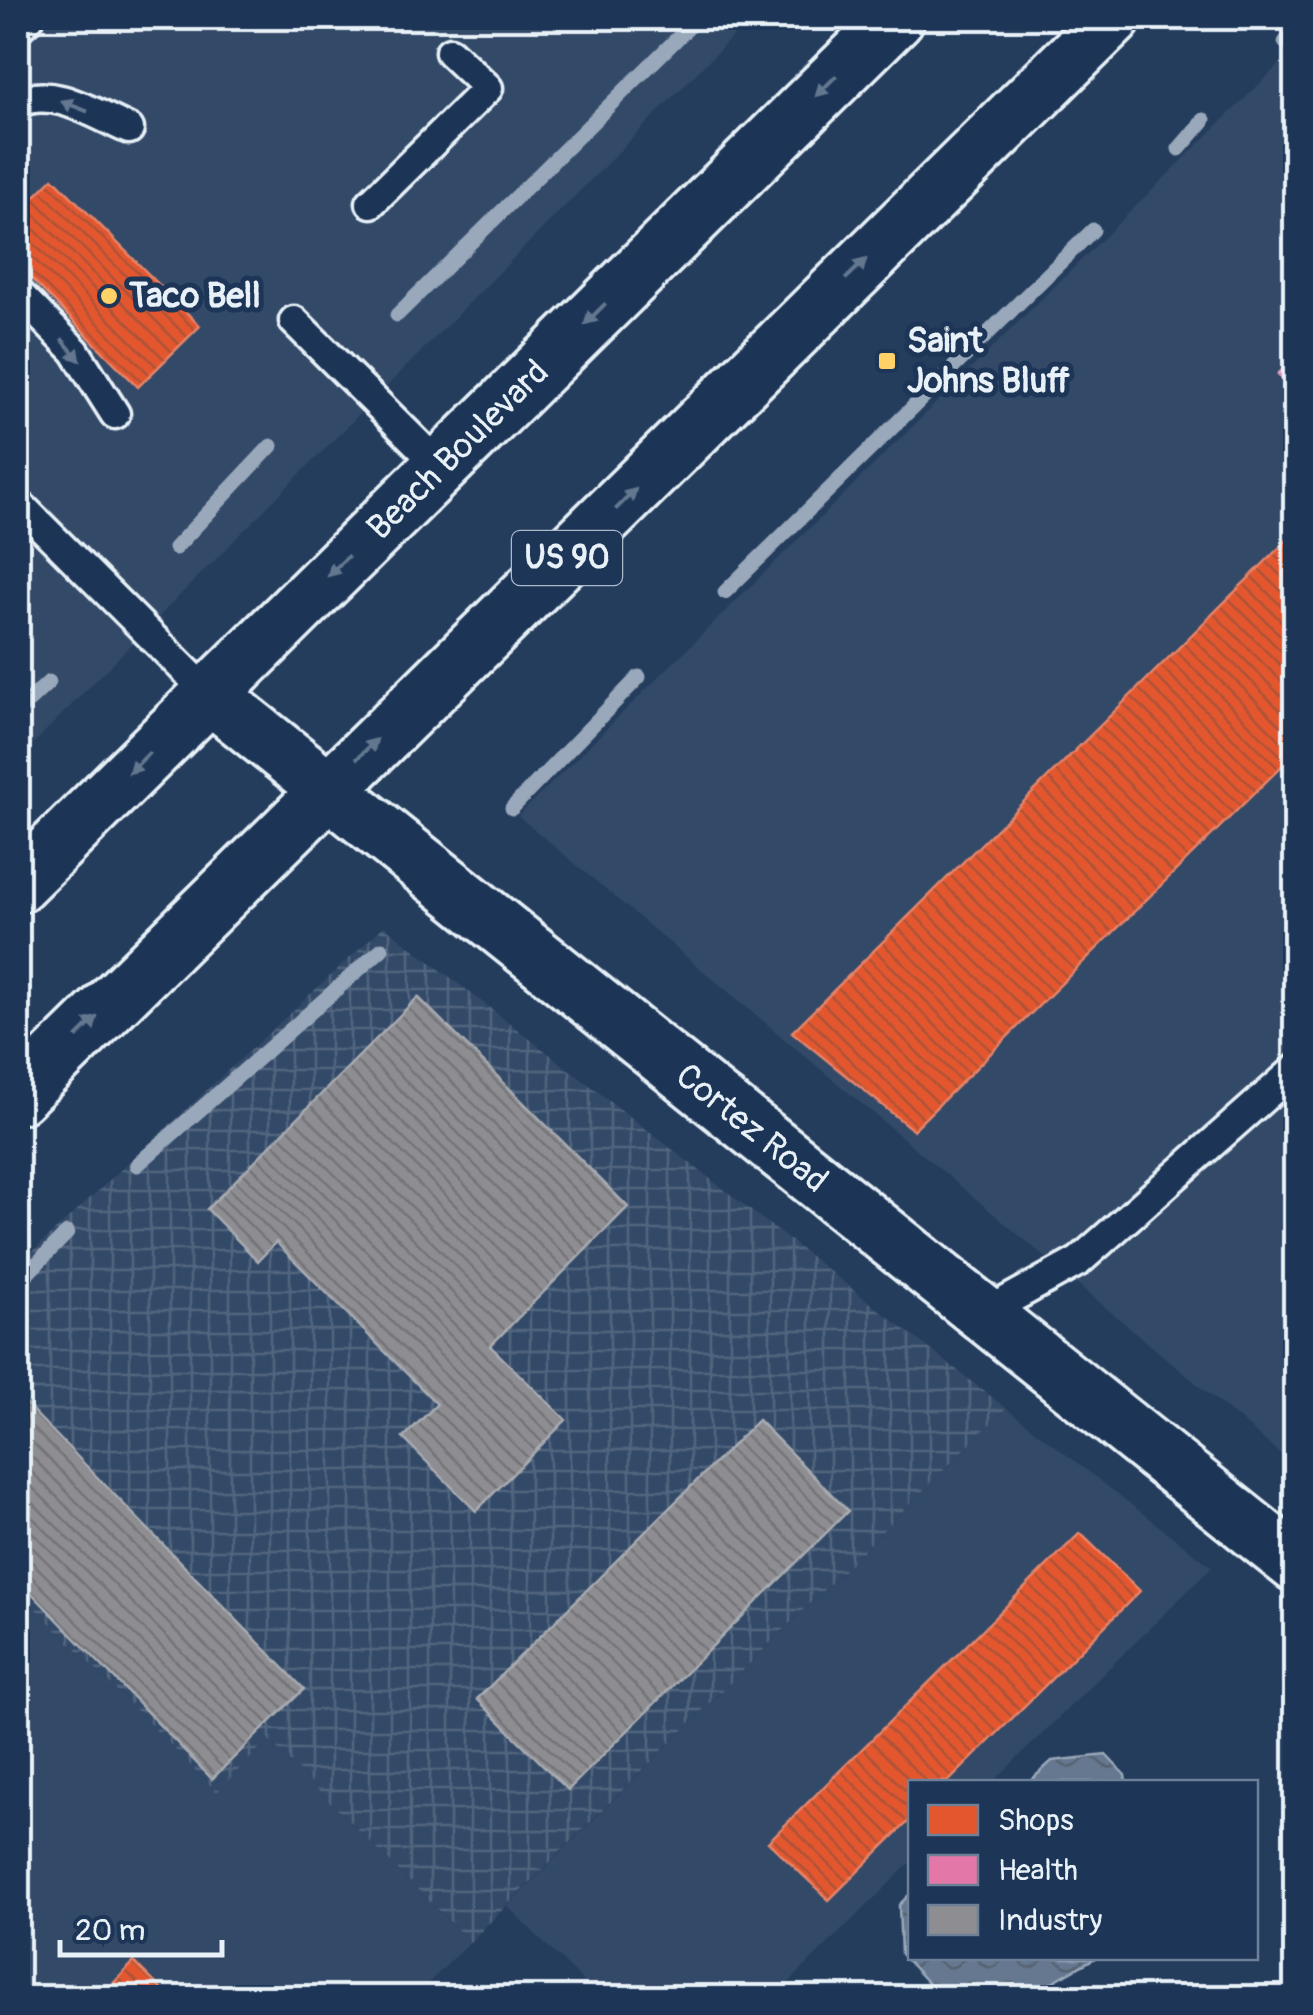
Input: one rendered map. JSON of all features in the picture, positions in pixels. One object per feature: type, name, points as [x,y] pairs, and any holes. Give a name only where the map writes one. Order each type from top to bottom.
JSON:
[{"type":"main road","name":"Beach Boulevard","points":[[18,884],[896,18]]},
{"type":"main road","name":"US 90","points":[[18,1096],[1112,18]]},
{"type":"main road","name":"Cortez Road","points":[[209,694],[1296,1564]]},
{"type":"lane","points":[[18,28],[29,18]]},
{"type":"lane","points":[[370,203],[488,88],[450,52]]},
{"type":"lane","points":[[18,103],[30,96],[50,96],[129,129]]},
{"type":"lane","points":[[18,293],[74,351],[115,414]]},
{"type":"lane","points":[[294,321],[440,466]]},
{"type":"lane","points":[[18,503],[209,694]]},
{"type":"lane","points":[[983,1314],[1079,1261],[1296,1069]]},
{"type":"shaded area","points":[[18,18],[751,18],[18,759]]},
{"type":"shaded area","points":[[1295,49],[1295,1466],[518,816]]},
{"type":"shaded area","points":[[384,926],[1006,1408],[470,1942],[268,1740],[217,1792],[18,1591],[18,1265]]},
{"type":"shaded area","points":[[1006,1408],[1212,1567],[995,1780],[908,1780],[908,1865],[774,1997],[599,1997],[507,1906]]},
{"type":"shaded area","points":[[18,1591],[216,1791],[268,1740],[470,1942],[414,1997],[18,1997]]},
{"type":"water","points":[[1106,1755],[1126,1780],[1031,1780],[1052,1761]]},
{"type":"water","points":[[908,1896],[908,1960],[1091,1960],[1025,1997],[941,1997],[901,1954],[899,1905]]},
{"type":"building: Shops","name":"Taco Bell","points":[[53,178],[200,326],[138,387],[18,265],[18,213]]},
{"type":"building: Shops","points":[[1296,531],[1296,752],[913,1130],[792,1032]]},
{"type":"building: Shops","points":[[1080,1533],[1140,1591],[950,1780],[908,1780],[908,1822],[829,1900],[768,1842]]},
{"type":"building: Shops","points":[[134,1962],[170,1998],[99,1998]]},
{"type":"building: Health","points":[[1296,357],[1296,392],[1278,374]]},
{"type":"building: Industry","points":[[418,997],[628,1207],[490,1346],[566,1420],[476,1511],[403,1438],[437,1404],[276,1242],[258,1261],[207,1209]]},
{"type":"building: Industry","points":[[18,1396],[304,1689],[212,1779],[18,1579]]},
{"type":"building: Industry","points":[[758,1420],[848,1511],[568,1790],[477,1699]]},
{"type":"waterway","points":[[397,315],[698,18]]},
{"type":"waterway","points":[[1285,42],[1296,33]]},
{"type":"waterway","points":[[1179,149],[1204,120]]},
{"type":"waterway","points":[[725,592],[1093,230]]},
{"type":"waterway","points":[[175,548],[271,446]]},
{"type":"waterway","points":[[512,808],[639,677]]},
{"type":"waterway","points":[[18,711],[49,682]]},
{"type":"waterway","points":[[137,1165],[382,949]]},
{"type":"waterway","points":[[18,1283],[67,1233]]},
{"type":"place","name":"Taco Bell","points":[[109,296]]},
{"type":"place","name":"Saint Johns Bluff","points":[[887,361]]}]
